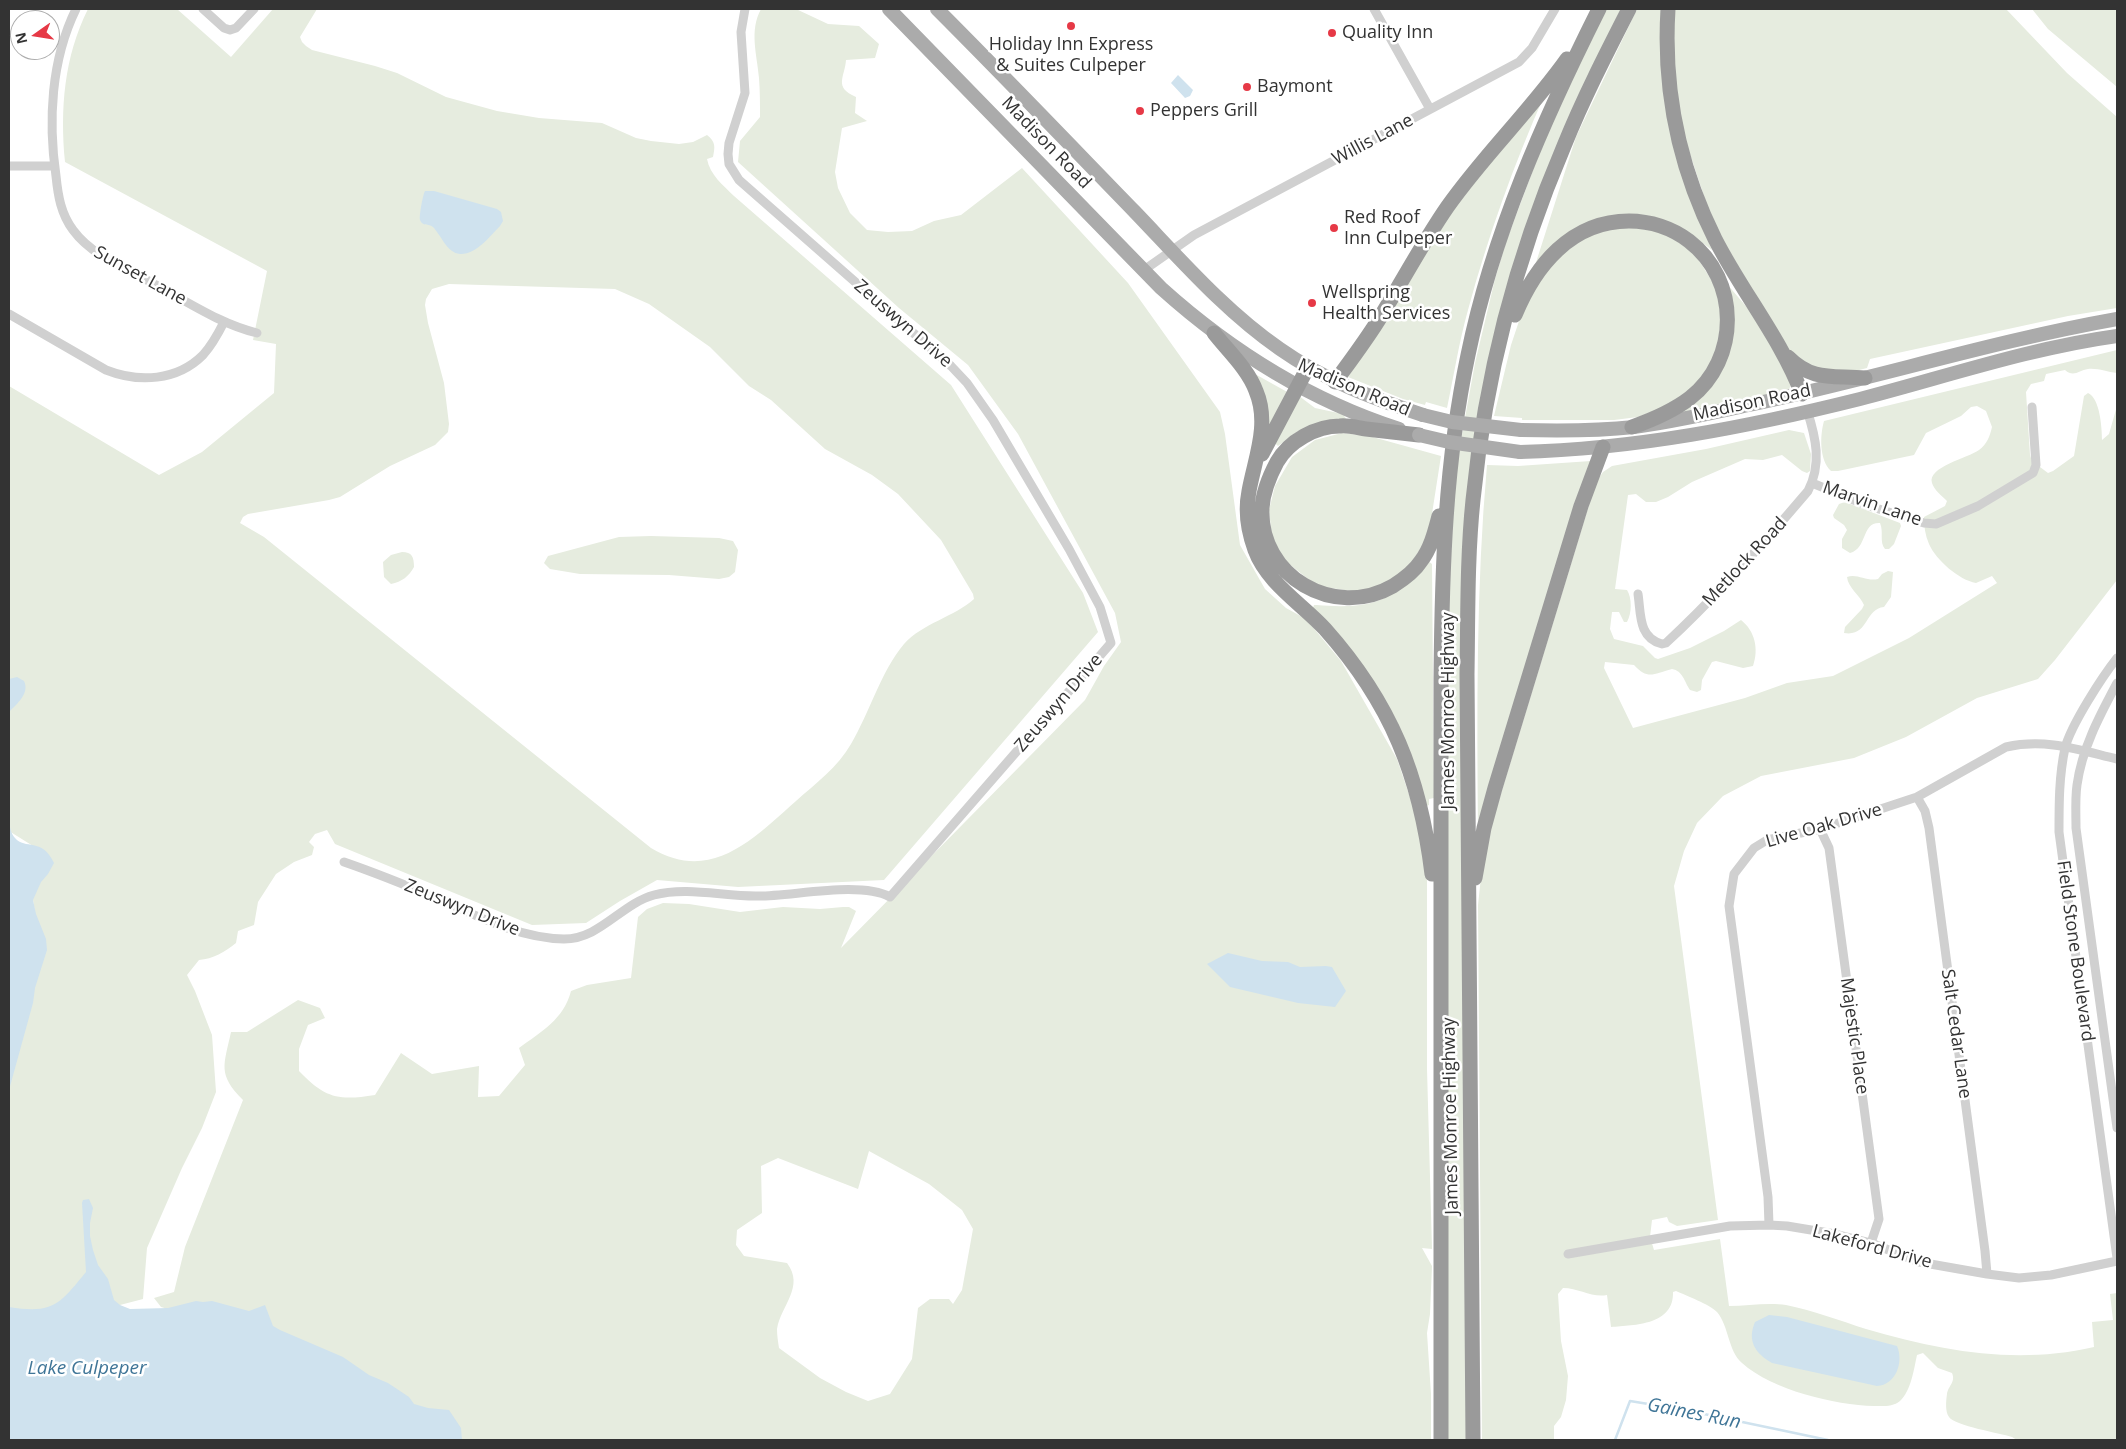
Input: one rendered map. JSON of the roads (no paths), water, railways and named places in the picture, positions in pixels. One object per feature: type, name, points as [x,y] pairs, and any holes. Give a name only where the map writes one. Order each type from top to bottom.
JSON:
[{"type":"highway","name":"James Monroe Highway","points":[[1473,1440],[1467,674],[1468,591],[1473,500],[1490,385],[1515,282],[1539,210],[1584,99],[1629,9]]},
{"type":"highway","points":[[1668,9],[1667,58],[1670,98],[1675,128],[1686,167],[1715,240],[1785,354],[1802,394]]},
{"type":"highway","name":"James Monroe Highway","points":[[1441,1440],[1442,569],[1447,490],[1468,355],[1488,278],[1522,177],[1538,137],[1596,15]]},
{"type":"highway","points":[[1335,382],[1381,316],[1447,207],[1558,71],[1596,15]]},
{"type":"highway","points":[[1490,385],[1509,330],[1529,284],[1560,246],[1586,229],[1611,222],[1636,221],[1660,226],[1690,241],[1701,252],[1712,268],[1724,295],[1728,310],[1727,335],[1721,358],[1701,388],[1678,406],[1632,427]]},
{"type":"highway","points":[[1214,333],[1249,377],[1260,403],[1261,433],[1248,492],[1247,513],[1251,540],[1256,554],[1274,579],[1324,628],[1362,675],[1382,707],[1409,765],[1422,808],[1428,839],[1441,942]]},
{"type":"highway","points":[[1785,354],[1798,367],[1813,375],[1865,378]]},
{"type":"highway","points":[[1253,475],[1308,367]]},
{"type":"highway","points":[[1419,435],[1340,426],[1314,432],[1291,446],[1281,456],[1268,478],[1264,492],[1263,522],[1274,553],[1286,570],[1301,583],[1324,596],[1349,598],[1374,594],[1399,582],[1421,562],[1435,529],[1447,490]]},
{"type":"highway","points":[[1468,942],[1477,864],[1495,788],[1581,506],[1603,447]]},
{"type":"main road","name":"Madison Road","points":[[889,9],[1144,270],[1183,308],[1214,333],[1242,353],[1298,386],[1370,419],[1419,435],[1459,444],[1520,452],[1656,442],[1858,399],[2035,352],[2113,338]]},
{"type":"main road","name":"Madison Road","points":[[938,9],[1240,319],[1281,350],[1335,382],[1370,397],[1423,415],[1452,422],[1521,430],[1594,430],[1632,427],[1690,418],[1802,394],[2035,334],[2117,319]]},
{"type":"main road","points":[[1802,394],[1807,410]]},
{"type":"street","name":"Sunset Lane","points":[[76,9],[68,25],[60,54],[52,98],[51,124],[54,166],[64,216],[83,242],[110,260],[224,322],[257,333]]},
{"type":"street","points":[[203,9],[224,28],[230,30],[236,28],[254,9]]},
{"type":"street","name":"Zeuswyn Drive","points":[[344,862],[394,879],[504,928],[533,936],[563,939],[587,934],[606,924],[635,903],[655,895],[671,892],[762,896],[864,890],[882,892],[890,897],[1112,643],[1100,608],[1086,578],[993,420],[966,383],[951,366],[733,173],[728,154],[729,143],[745,93],[741,32],[745,9]]},
{"type":"street","points":[[1374,9],[1430,109]]},
{"type":"street","name":"Willis Lane","points":[[1144,270],[1202,230],[1520,62],[1532,48],[1555,9]]},
{"type":"street","points":[[9,166],[54,166]]},
{"type":"street","points":[[9,314],[106,370],[120,376],[136,378],[168,375],[190,365],[207,350],[224,322]]},
{"type":"street","name":"Marvin Lane","points":[[1812,483],[1866,505],[1924,523],[1936,524],[1978,506],[2033,473],[2036,465],[2032,408]]},
{"type":"street","name":"Metlock Road","points":[[1638,594],[1643,630],[1657,643],[1666,643],[1771,535],[1808,491],[1812,483],[1816,468],[1816,450],[1814,431],[1807,410]]},
{"type":"street","name":"Field Stone Boulevard","points":[[2117,658],[2106,672],[2083,711],[2066,745],[2059,786],[2059,832],[2117,1259]]},
{"type":"street","name":"Field Stone Boulevard","points":[[2117,683],[2099,716],[2085,752],[2076,786],[2076,828],[2117,1128]]},
{"type":"street","name":"Live Oak Drive","points":[[1769,1225],[1768,1197],[1728,906],[1734,874],[1754,848],[1767,840],[1820,829],[1917,797],[2006,747],[2023,743],[2066,745],[2085,752],[2117,759]]},
{"type":"street","name":"Salt Cedar Lane","points":[[1917,797],[1925,811],[1929,828],[1987,1274]]},
{"type":"street","name":"Majestic Place","points":[[1820,829],[1828,848],[1879,1218],[1871,1243]]},
{"type":"street","name":"Lakeford Drive","points":[[1568,1254],[1730,1226],[1769,1225],[1787,1226],[1871,1243],[1919,1262],[2020,1278],[2051,1275],[2117,1259]]},
{"type":"water","points":[[1178,75],[1193,90],[1190,96],[1185,98],[1171,83]]},
{"type":"water","points":[[425,191],[434,191],[497,209],[501,212],[503,221],[492,235],[477,248],[466,253],[455,253],[433,227],[420,220],[421,205]]},
{"type":"water","points":[[17,677],[24,681],[25,690],[22,698],[9,712],[9,679]]},
{"type":"water","points":[[9,822],[15,838],[44,850],[54,863],[41,882],[33,900],[36,914],[46,939],[47,950],[35,988],[33,1003],[9,1090]]},
{"type":"water","points":[[1228,953],[1262,961],[1288,962],[1300,967],[1332,967],[1346,991],[1335,1007],[1298,1003],[1230,987],[1207,964]]},
{"type":"water","name":"Lake Culpeper","points":[[89,1199],[93,1208],[90,1236],[93,1250],[98,1265],[108,1279],[114,1300],[120,1305],[130,1309],[168,1308],[196,1301],[212,1301],[249,1311],[265,1305],[273,1326],[280,1330],[343,1357],[369,1375],[388,1383],[409,1397],[414,1404],[428,1408],[449,1410],[461,1428],[462,1440],[9,1440],[9,1307],[36,1309],[54,1305],[69,1292],[86,1272],[82,1203],[83,1200]]},
{"type":"water","points":[[1769,1315],[1787,1317],[1897,1346],[1900,1359],[1897,1372],[1889,1382],[1877,1386],[1772,1363],[1757,1351],[1752,1341],[1755,1322]]},
{"type":"waterway","name":"Gaines Run","points":[[1615,1440],[1630,1401],[1685,1410],[1828,1440]]},
{"type":"place","name":"Holiday Inn Express & Suites Culpeper","points":[[1071,26]]},
{"type":"place","name":"Quality Inn","points":[[1332,33]]},
{"type":"place","name":"Baymont","points":[[1247,87]]},
{"type":"place","name":"Peppers Grill","points":[[1140,111]]},
{"type":"place","name":"Red Roof Inn Culpeper","points":[[1334,228]]},
{"type":"place","name":"Wellspring Health Services","points":[[1312,303]]}]
